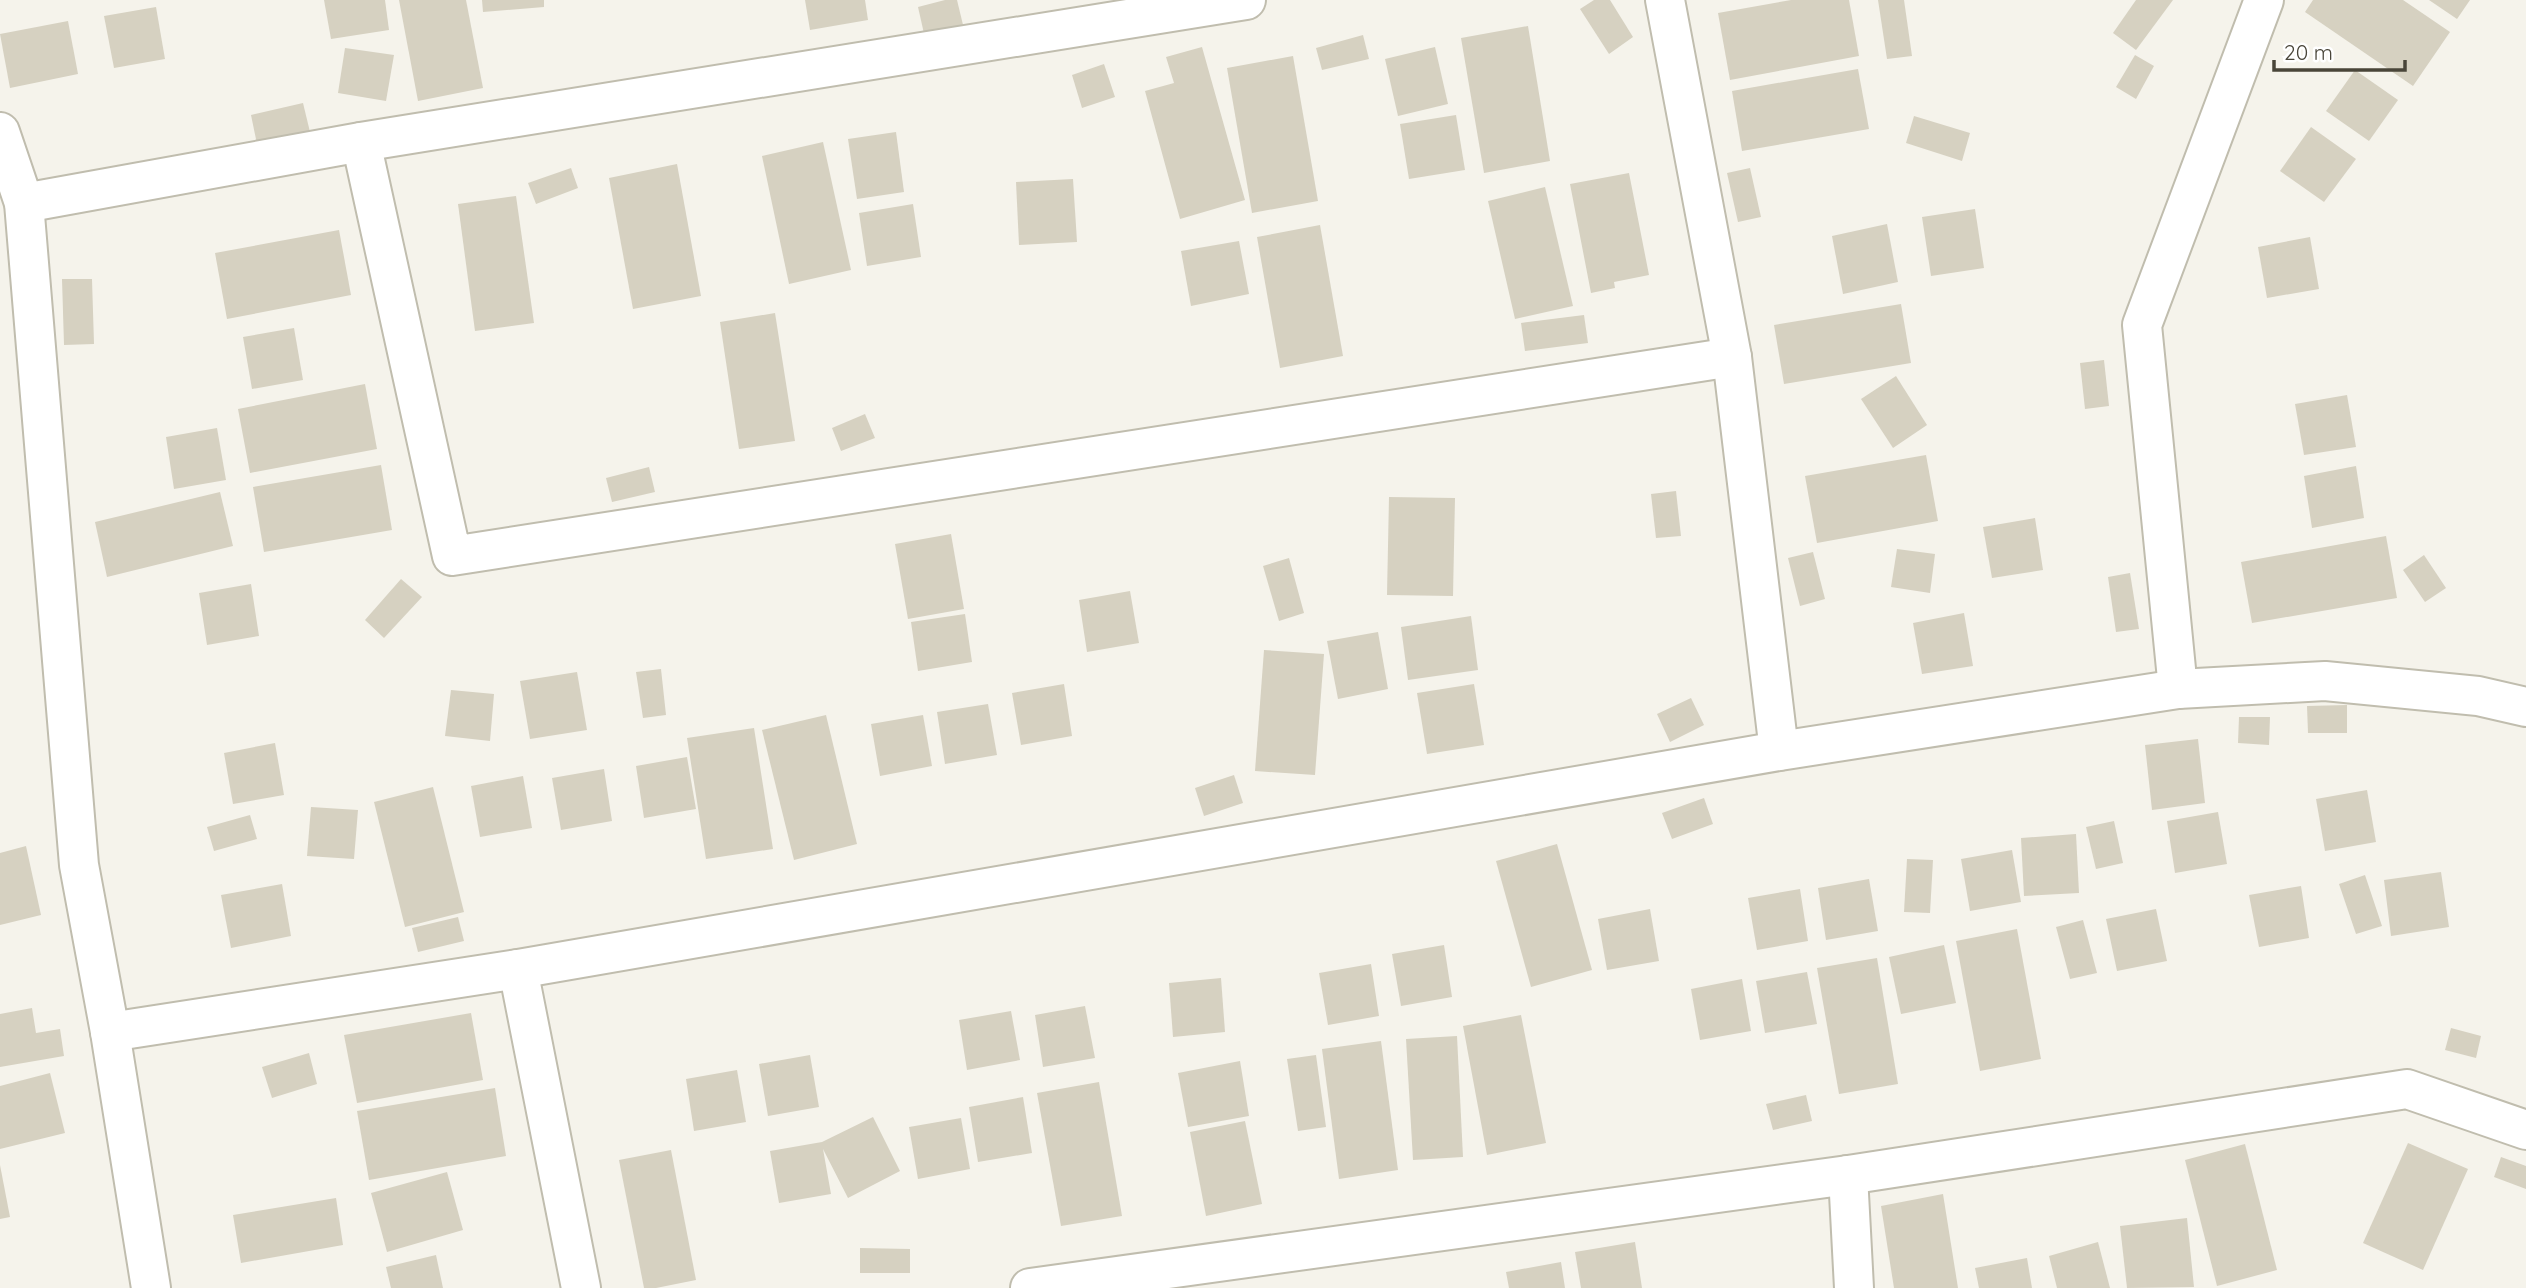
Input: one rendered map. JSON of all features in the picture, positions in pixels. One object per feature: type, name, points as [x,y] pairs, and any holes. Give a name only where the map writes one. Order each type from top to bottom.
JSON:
[{"type":"street","points":[[24,203],[361,142],[1245,0]]},
{"type":"street","points":[[1665,0],[1732,357],[1779,751]]},
{"type":"street","points":[[2178,689],[2142,326],[2264,0]]},
{"type":"street","points":[[0,132],[24,203],[79,865],[110,1032],[151,1288]]},
{"type":"street","points":[[361,142],[452,556],[1732,357]]},
{"type":"street","points":[[110,1032],[518,970],[1779,751],[2178,689],[2325,681],[2478,696],[2526,708]]},
{"type":"street","points":[[518,970],[581,1288]]},
{"type":"street","points":[[1030,1288],[1848,1175],[2407,1089],[2526,1130]]},
{"type":"street","points":[[1848,1175],[1854,1288]]},
{"type":"building","points":[[324,0],[385,0],[389,30],[331,39]]},
{"type":"building","points":[[399,0],[466,0],[483,88],[418,101]]},
{"type":"building","points":[[482,0],[544,0],[544,7],[483,12]]},
{"type":"building","points":[[805,0],[865,0],[868,20],[810,30]]},
{"type":"building","points":[[945,0],[957,0],[964,29],[925,38],[918,7]]},
{"type":"building","points":[[1594,0],[1610,0],[1633,37],[1609,54],[1580,9]]},
{"type":"building","points":[[1791,0],[1849,0],[1859,56],[1730,80],[1718,13]]},
{"type":"building","points":[[1878,0],[1904,0],[1912,56],[1887,59]]},
{"type":"building","points":[[2136,0],[2173,0],[2136,50],[2113,33]]},
{"type":"building","points":[[2313,0],[2403,0],[2450,32],[2413,86],[2305,12]]},
{"type":"building","points":[[2429,0],[2470,0],[2457,19]]},
{"type":"building","points":[[156,7],[165,59],[114,68],[104,16]]},
{"type":"building","points":[[68,21],[78,74],[10,88],[0,34]]},
{"type":"building","points":[[1528,26],[1550,161],[1484,173],[1461,38]]},
{"type":"building","points":[[1363,35],[1369,59],[1322,70],[1316,48]]},
{"type":"building","points":[[1202,47],[1245,200],[1180,219],[1145,91],[1174,83],[1166,57]]},
{"type":"building","points":[[1435,47],[1448,104],[1398,116],[1385,59]]},
{"type":"building","points":[[345,48],[394,55],[386,101],[338,93]]},
{"type":"building","points":[[2135,55],[2154,66],[2136,99],[2116,87]]},
{"type":"building","points":[[1293,56],[1318,201],[1252,213],[1227,68]]},
{"type":"building","points":[[1104,64],[1115,97],[1082,108],[1072,75]]},
{"type":"building","points":[[1858,69],[1869,129],[1742,151],[1732,91]]},
{"type":"building","points":[[2355,70],[2398,100],[2369,141],[2326,111]]},
{"type":"building","points":[[303,103],[310,132],[257,144],[251,115]]},
{"type":"building","points":[[1456,115],[1465,170],[1409,179],[1400,124]]},
{"type":"building","points":[[1914,116],[1970,133],[1962,161],[1906,143]]},
{"type":"building","points":[[2311,127],[2356,159],[2324,202],[2280,171]]},
{"type":"building","points":[[896,132],[904,192],[857,199],[848,139]]},
{"type":"building","points":[[823,142],[851,270],[789,284],[762,156]]},
{"type":"building","points":[[677,164],[701,296],[633,309],[609,178]]},
{"type":"building","points":[[571,168],[578,188],[536,204],[528,183]]},
{"type":"building","points":[[1750,168],[1761,217],[1738,222],[1727,173]]},
{"type":"building","points":[[1629,173],[1649,275],[1614,282],[1615,288],[1591,293],[1570,184]]},
{"type":"building","points":[[1073,179],[1077,242],[1019,245],[1016,182]]},
{"type":"building","points":[[1545,187],[1573,306],[1515,319],[1488,201]]},
{"type":"building","points":[[516,196],[534,323],[475,331],[458,204]]},
{"type":"building","points":[[913,204],[921,257],[867,266],[859,213]]},
{"type":"building","points":[[1975,209],[1984,268],[1931,276],[1922,217]]},
{"type":"building","points":[[1887,224],[1898,282],[1843,294],[1832,236]]},
{"type":"building","points":[[1320,225],[1343,356],[1280,368],[1257,237]]},
{"type":"building","points":[[339,230],[351,295],[227,319],[215,253]]},
{"type":"building","points":[[2310,237],[2319,289],[2267,298],[2258,247]]},
{"type":"building","points":[[1239,241],[1249,294],[1191,306],[1181,251]]},
{"type":"building","points":[[62,279],[92,279],[94,344],[64,345]]},
{"type":"building","points":[[1901,304],[1911,363],[1784,384],[1774,325]]},
{"type":"building","points":[[775,313],[795,441],[739,449],[720,322]]},
{"type":"building","points":[[1584,315],[1588,343],[1525,351],[1521,323]]},
{"type":"building","points":[[294,328],[303,380],[252,389],[243,337]]},
{"type":"building","points":[[2104,360],[2109,406],[2085,409],[2080,363]]},
{"type":"building","points":[[1896,376],[1927,425],[1893,448],[1861,399]]},
{"type":"building","points":[[365,384],[377,449],[250,473],[238,409]]},
{"type":"building","points":[[2347,395],[2356,447],[2304,455],[2295,404]]},
{"type":"building","points":[[865,414],[875,438],[841,451],[832,428]]},
{"type":"building","points":[[217,428],[226,480],[174,489],[166,437]]},
{"type":"building","points":[[1926,455],[1938,521],[1817,543],[1805,476]]},
{"type":"building","points":[[381,465],[392,530],[264,552],[253,487]]},
{"type":"building","points":[[2356,466],[2364,518],[2312,528],[2304,476]]},
{"type":"building","points":[[649,467],[655,492],[612,502],[606,478]]},
{"type":"building","points":[[1676,491],[1681,536],[1656,538],[1651,494]]},
{"type":"building","points":[[220,492],[233,546],[107,577],[95,522]]},
{"type":"building","points":[[1389,497],[1455,498],[1453,596],[1387,595]]},
{"type":"building","points":[[2035,518],[2043,570],[1992,578],[1983,527]]},
{"type":"building","points":[[951,534],[964,609],[908,619],[895,544]]},
{"type":"building","points":[[2386,536],[2397,598],[2252,623],[2241,562]]},
{"type":"building","points":[[1897,549],[1935,554],[1930,593],[1891,587]]},
{"type":"building","points":[[1813,552],[1825,599],[1800,606],[1788,558]]},
{"type":"building","points":[[2424,555],[2446,588],[2425,602],[2403,570]]},
{"type":"building","points":[[1289,558],[1304,613],[1279,621],[1263,566]]},
{"type":"building","points":[[2130,573],[2139,629],[2116,632],[2108,577]]},
{"type":"building","points":[[401,579],[422,597],[384,638],[365,620]]},
{"type":"building","points":[[251,584],[259,636],[207,645],[199,593]]},
{"type":"building","points":[[1130,591],[1139,643],[1087,652],[1079,600]]},
{"type":"building","points":[[1964,613],[1973,666],[1922,674],[1913,623]]},
{"type":"building","points":[[965,614],[972,662],[918,671],[911,622]]},
{"type":"building","points":[[1471,616],[1478,670],[1408,680],[1401,627]]},
{"type":"building","points":[[1378,632],[1388,689],[1338,699],[1327,641]]},
{"type":"building","points":[[1264,650],[1324,654],[1315,775],[1255,771]]},
{"type":"building","points":[[661,669],[666,715],[643,718],[636,672]]},
{"type":"building","points":[[577,672],[587,730],[530,739],[520,681]]},
{"type":"building","points":[[1064,684],[1072,736],[1021,745],[1012,693]]},
{"type":"building","points":[[1474,684],[1484,745],[1427,754],[1417,693]]},
{"type":"building","points":[[451,690],[494,694],[490,741],[445,736]]},
{"type":"building","points":[[1691,698],[1704,725],[1670,742],[1657,714]]},
{"type":"building","points":[[988,704],[997,755],[945,764],[937,712]]},
{"type":"building","points":[[2347,705],[2347,733],[2308,733],[2307,706]]},
{"type":"building","points":[[826,715],[857,844],[794,860],[762,730]]},
{"type":"building","points":[[923,715],[932,766],[880,776],[871,724]]},
{"type":"building","points":[[2239,717],[2270,717],[2269,745],[2238,743]]},
{"type":"building","points":[[754,728],[773,849],[706,859],[687,738]]},
{"type":"building","points":[[2198,739],[2205,803],[2152,810],[2145,745]]},
{"type":"building","points":[[275,743],[284,795],[233,804],[224,753]]},
{"type":"building","points":[[687,757],[696,809],[644,818],[636,766]]},
{"type":"building","points":[[604,769],[612,821],[561,830],[552,778]]},
{"type":"building","points":[[1234,775],[1243,803],[1204,816],[1195,788]]},
{"type":"building","points":[[523,776],[532,828],[480,837],[471,786]]},
{"type":"building","points":[[433,787],[464,912],[405,927],[374,802]]},
{"type":"building","points":[[2367,790],[2376,842],[2325,851],[2316,799]]},
{"type":"building","points":[[1704,798],[1713,824],[1672,839],[1662,813]]},
{"type":"building","points":[[311,807],[358,810],[354,859],[307,856]]},
{"type":"building","points":[[2218,812],[2227,864],[2175,873],[2167,821]]},
{"type":"building","points":[[250,815],[257,839],[214,851],[207,827]]},
{"type":"building","points":[[2114,821],[2123,863],[2096,869],[2086,827]]},
{"type":"building","points":[[2076,834],[2079,893],[2024,896],[2021,838]]},
{"type":"building","points":[[1557,844],[1592,970],[1531,987],[1496,861]]},
{"type":"building","points":[[26,846],[41,915],[0,925],[0,853]]},
{"type":"building","points":[[2012,850],[2021,902],[1970,911],[1961,859]]},
{"type":"building","points":[[1907,859],[1933,860],[1930,913],[1904,912]]},
{"type":"building","points":[[2441,872],[2449,927],[2391,936],[2384,880]]},
{"type":"building","points":[[2365,875],[2382,926],[2356,934],[2339,884]]},
{"type":"building","points":[[1869,879],[1878,931],[1826,940],[1818,888]]},
{"type":"building","points":[[282,884],[291,936],[231,948],[221,895]]},
{"type":"building","points":[[2301,886],[2309,938],[2259,947],[2249,895]]},
{"type":"building","points":[[1800,889],[1808,941],[1757,950],[1748,898]]},
{"type":"building","points":[[1650,909],[1659,961],[1607,970],[1598,919]]},
{"type":"building","points":[[2156,909],[2167,961],[2117,971],[2106,919]]},
{"type":"building","points":[[458,917],[464,941],[418,952],[412,928]]},
{"type":"building","points":[[2083,920],[2097,973],[2070,979],[2056,927]]},
{"type":"building","points":[[2017,929],[2041,1059],[1980,1071],[1956,941]]},
{"type":"building","points":[[1444,945],[1452,997],[1401,1006],[1392,954]]},
{"type":"building","points":[[1944,945],[1956,1003],[1901,1014],[1889,957]]},
{"type":"building","points":[[1877,958],[1898,1084],[1839,1094],[1817,968]]},
{"type":"building","points":[[1371,964],[1379,1016],[1328,1025],[1319,973]]},
{"type":"building","points":[[1807,972],[1817,1024],[1765,1033],[1756,981]]},
{"type":"building","points":[[1221,978],[1225,1032],[1173,1037],[1169,983]]},
{"type":"building","points":[[1742,979],[1751,1031],[1700,1040],[1691,989]]},
{"type":"building","points":[[1085,1006],[1095,1058],[1043,1067],[1035,1015]]},
{"type":"building","points":[[32,1008],[36,1033],[60,1029],[64,1056],[0,1067],[0,1014]]},
{"type":"building","points":[[1011,1011],[1020,1060],[967,1070],[959,1020]]},
{"type":"building","points":[[471,1013],[483,1080],[357,1103],[344,1035]]},
{"type":"building","points":[[1521,1015],[1546,1143],[1487,1155],[1463,1026]]},
{"type":"building","points":[[2451,1028],[2481,1036],[2476,1058],[2445,1050]]},
{"type":"building","points":[[1457,1036],[1463,1157],[1413,1160],[1406,1039]]},
{"type":"building","points":[[1381,1041],[1398,1170],[1339,1179],[1322,1049]]},
{"type":"building","points":[[309,1053],[317,1084],[272,1098],[262,1067]]},
{"type":"building","points":[[810,1055],[819,1107],[768,1116],[759,1064]]},
{"type":"building","points":[[1316,1055],[1326,1127],[1298,1131],[1287,1059]]},
{"type":"building","points":[[1240,1061],[1249,1116],[1188,1127],[1178,1073]]},
{"type":"building","points":[[737,1070],[746,1122],[694,1131],[686,1079]]},
{"type":"building","points":[[50,1073],[65,1133],[0,1149],[0,1086]]},
{"type":"building","points":[[1099,1082],[1122,1216],[1061,1226],[1037,1093]]},
{"type":"building","points":[[495,1088],[506,1156],[369,1180],[357,1111]]},
{"type":"building","points":[[1806,1095],[1812,1121],[1773,1130],[1766,1104]]},
{"type":"building","points":[[1023,1097],[1032,1153],[978,1162],[969,1107]]},
{"type":"building","points":[[873,1117],[900,1171],[848,1198],[823,1149],[831,1194],[779,1203],[770,1151],[822,1142]]},
{"type":"building","points":[[961,1118],[970,1169],[918,1179],[909,1127]]},
{"type":"building","points":[[1245,1121],[1262,1204],[1206,1216],[1190,1132]]},
{"type":"building","points":[[2408,1143],[2468,1169],[2423,1270],[2363,1243]]},
{"type":"building","points":[[2245,1144],[2277,1270],[2217,1286],[2185,1160]]},
{"type":"building","points":[[671,1150],[696,1280],[644,1288],[619,1160]]},
{"type":"building","points":[[2501,1157],[2526,1166],[2526,1189],[2494,1177]]},
{"type":"building","points":[[0,1165],[10,1217],[0,1219]]},
{"type":"building","points":[[447,1172],[463,1230],[387,1252],[371,1193]]},
{"type":"building","points":[[1943,1194],[1958,1288],[1894,1288],[1881,1206]]},
{"type":"building","points":[[336,1198],[343,1245],[241,1263],[233,1215]]},
{"type":"building","points":[[2187,1218],[2194,1287],[2127,1288],[2120,1226]]},
{"type":"building","points":[[1635,1242],[1642,1288],[1581,1288],[1575,1252]]},
{"type":"building","points":[[2098,1242],[2110,1288],[2057,1288],[2049,1256]]},
{"type":"building","points":[[860,1248],[910,1249],[910,1273],[860,1273]]},
{"type":"building","points":[[436,1255],[443,1288],[391,1288],[386,1267]]},
{"type":"building","points":[[2027,1258],[2032,1288],[1979,1288],[1975,1268]]},
{"type":"building","points":[[1561,1262],[1565,1288],[1509,1288],[1506,1272]]}]
